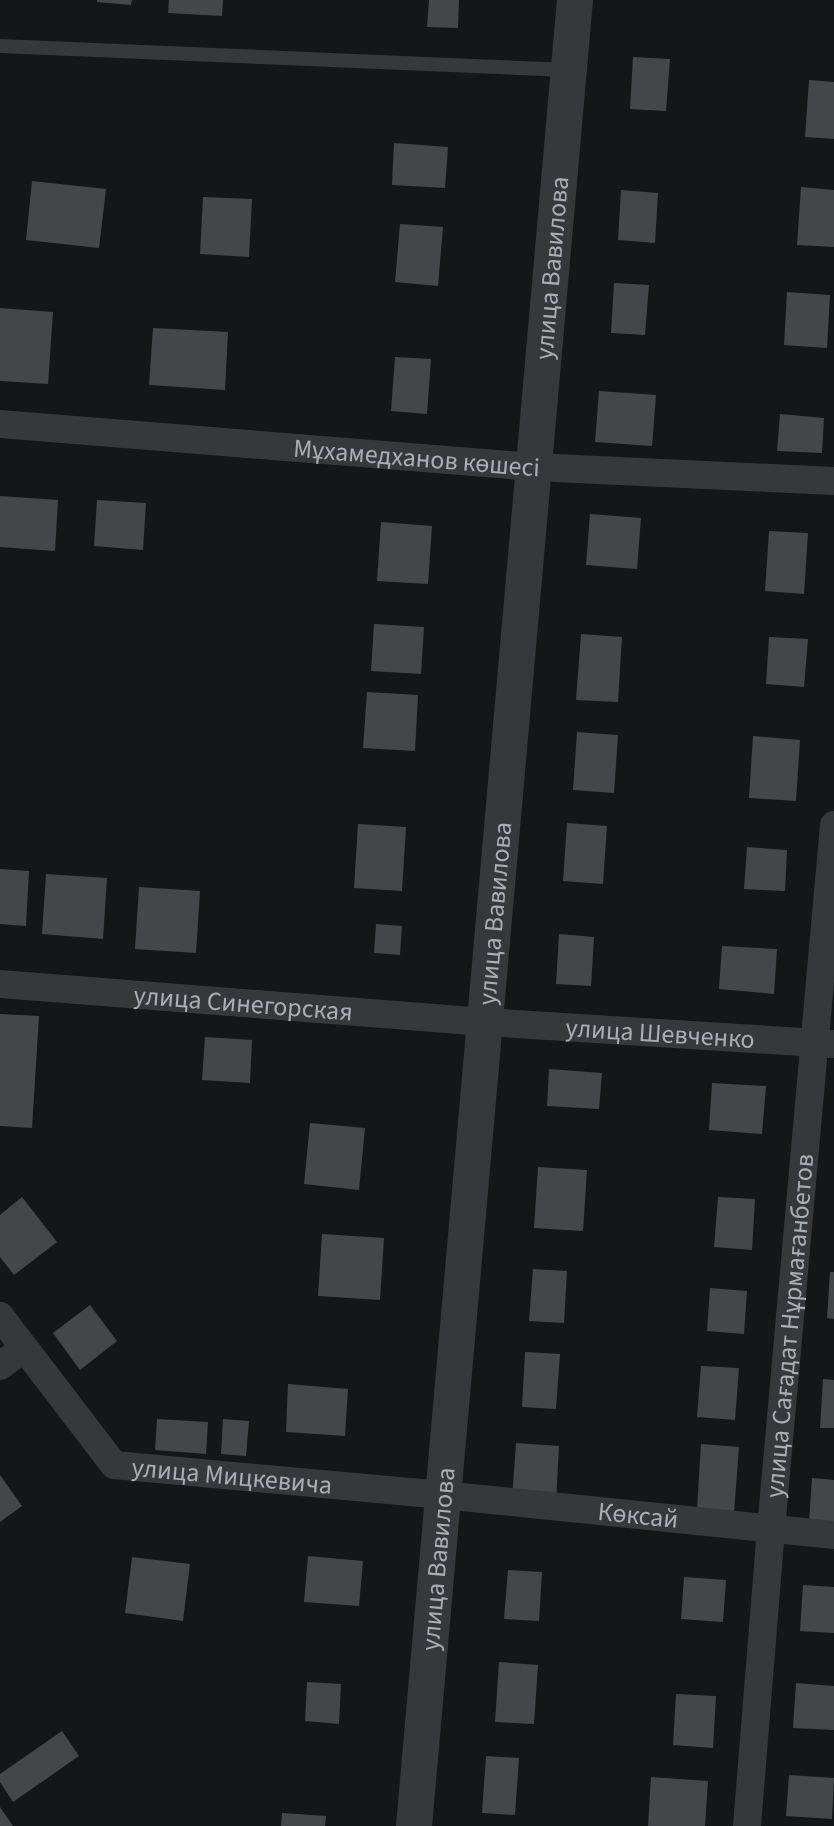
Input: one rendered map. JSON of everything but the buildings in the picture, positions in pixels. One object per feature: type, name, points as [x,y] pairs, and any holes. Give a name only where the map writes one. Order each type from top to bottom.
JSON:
[{"type":"street","name":"улица Вавилова","points":[[414,1826],[575,0]]},
{"type":"street","name":"Мұхамедханов көшесі","points":[[0,424],[534,467],[834,481]]},
{"type":"street","name":"улица Сағадат Нұрмағанбетов","points":[[747,1826],[771,1529],[825,1043],[834,825]]},
{"type":"street","name":"улица Синегорская","points":[[0,984],[485,1022]]},
{"type":"street","name":"улица Шевченко","points":[[485,1022],[825,1043]]},
{"type":"street","name":"улица Мицкевича","points":[[0,1316],[114,1465],[443,1495]]},
{"type":"street","points":[[0,1366],[24,1348]]},
{"type":"street","name":"Көксай","points":[[443,1495],[834,1535]]},
{"type":"lane","points":[[0,46],[569,70]]}]
